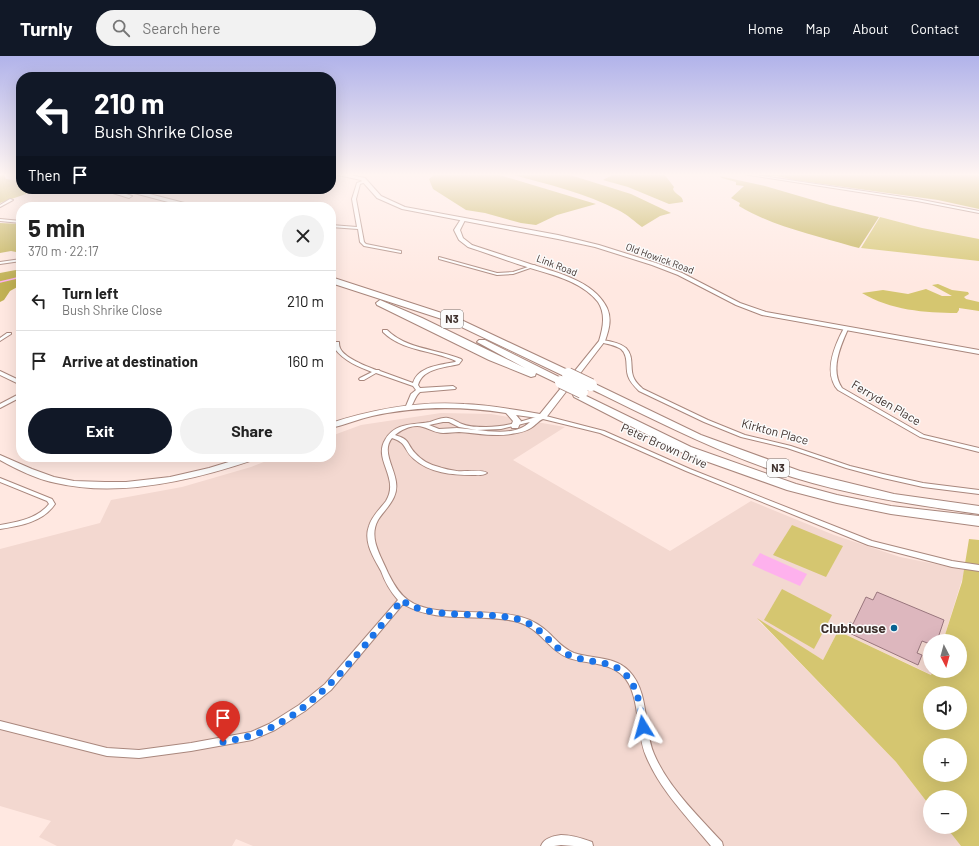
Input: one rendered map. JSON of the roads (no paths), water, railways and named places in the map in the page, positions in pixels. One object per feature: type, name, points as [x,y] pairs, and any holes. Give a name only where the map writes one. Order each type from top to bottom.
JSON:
[{"type":"highway","name":"N3","points":[[336,282],[454,320],[584,391],[687,450],[792,487],[837,499],[891,510],[979,521]]},
{"type":"highway","points":[[336,289],[373,301],[432,326],[514,368],[562,380],[584,391]]},
{"type":"highway","name":"N3","points":[[584,391],[698,437],[796,474],[894,498],[979,510]]},
{"type":"main road","name":"Old Howick Road","points":[[418,211],[589,244],[654,264],[680,274],[738,304],[757,312],[979,352]]},
{"type":"street","points":[[356,211],[358,228],[363,244],[400,252]]},
{"type":"street","points":[[0,220],[16,222]]},
{"type":"street","name":"Link Road","points":[[463,220],[457,230],[458,235],[465,243],[483,251],[534,266],[579,284],[593,295],[604,307],[606,313],[607,333],[538,419]]},
{"type":"street","points":[[336,226],[358,228]]},
{"type":"street","points":[[440,258],[497,274],[513,273],[534,266]]},
{"type":"street","points":[[0,264],[16,261]]},
{"type":"street","name":"Ferryden Place","points":[[846,329],[841,339],[833,373],[836,384],[848,394],[914,432],[979,451]]},
{"type":"street","points":[[385,332],[393,339],[459,360],[457,363],[420,374],[416,381],[417,388],[409,406]]},
{"type":"street","points":[[0,340],[9,334]]},
{"type":"street","name":"Kirkton Place","points":[[602,341],[618,345],[626,350],[629,356],[631,377],[635,386],[650,395],[724,429],[756,439],[789,446],[848,467],[883,476],[923,485],[979,492]]},
{"type":"street","points":[[337,343],[339,351],[345,357],[417,388],[453,388]]},
{"type":"street","points":[[362,379],[377,371]]},
{"type":"street","points":[[0,373],[16,381]]},
{"type":"street","points":[[0,406],[16,398]]},
{"type":"street","name":"Peter Brown Drive","points":[[336,424],[362,416],[409,406],[462,406],[508,411],[538,419],[602,432],[695,473],[870,543],[952,564],[979,568]]},
{"type":"street","points":[[508,411],[517,421],[515,426]]},
{"type":"street","points":[[538,419],[515,426],[485,429],[462,426],[446,419],[432,423],[404,427],[391,436],[386,443],[384,450],[395,487],[392,496],[374,521],[370,530],[370,539],[373,548],[397,594],[408,604],[424,610],[504,616],[518,619],[532,624],[568,655],[607,664],[625,672],[633,682],[638,697],[644,740],[651,756],[665,779],[690,814],[718,846]]},
{"type":"street","points":[[417,424],[433,427],[442,432],[458,430],[496,434],[526,428],[538,419]]},
{"type":"street","points":[[391,436],[402,439],[406,442],[415,456],[438,469],[456,474],[484,473]]},
{"type":"street","points":[[0,457],[29,472],[48,479],[72,483],[110,485],[145,484],[187,476],[239,462]]},
{"type":"street","points":[[0,480],[41,498],[50,500],[52,504],[45,513],[23,522],[0,527]]},
{"type":"street","points":[[0,725],[107,752],[138,754],[252,736],[272,727],[302,708],[328,687],[402,600]]},
{"type":"street","points":[[546,846],[552,841],[564,839],[588,846]]},
{"type":"waterway","points":[[0,282],[16,278]]},
{"type":"place","name":"Clubhouse","points":[[894,628]]}]
